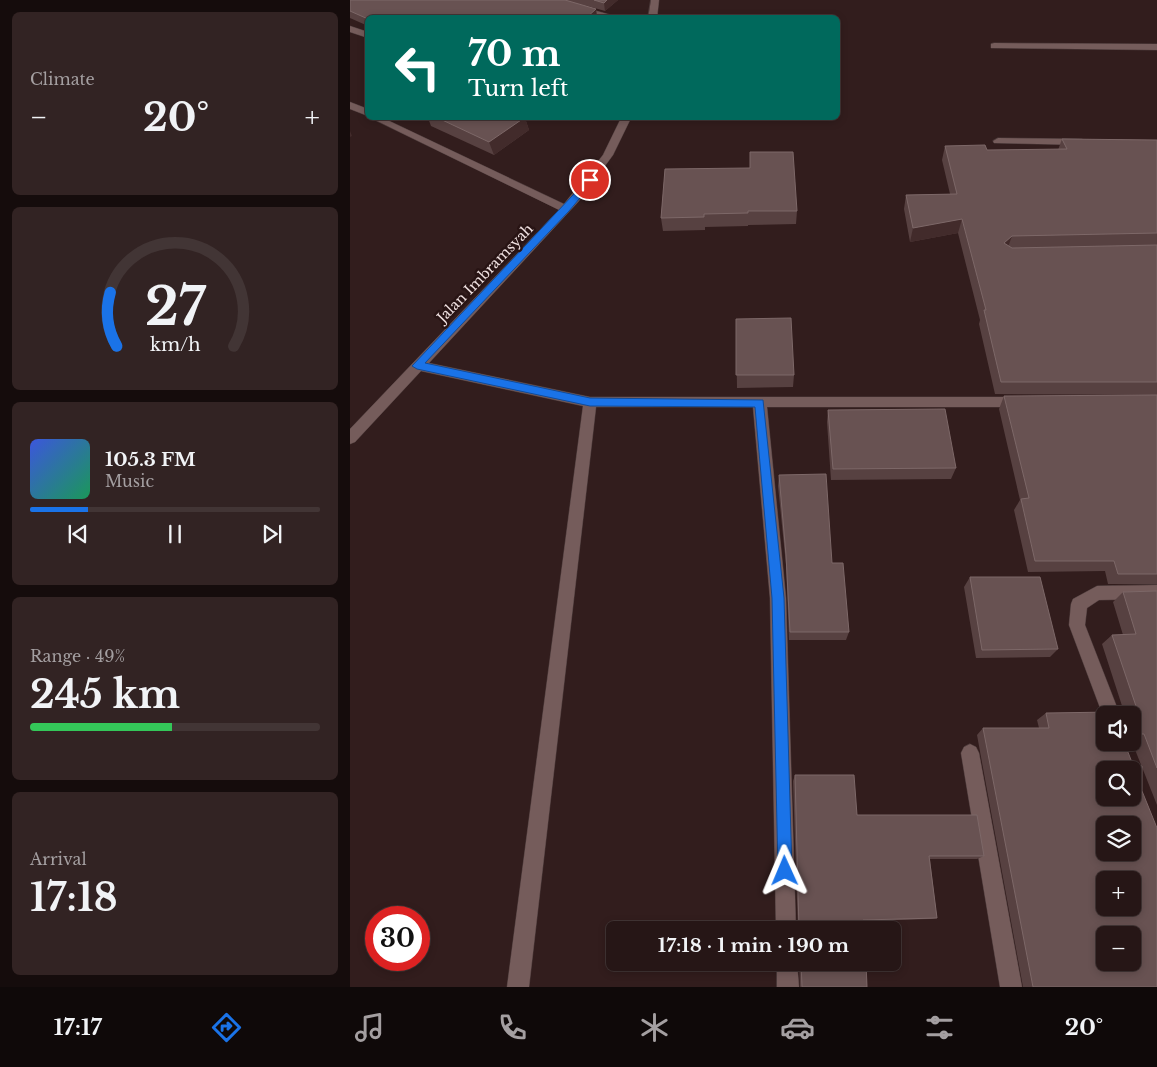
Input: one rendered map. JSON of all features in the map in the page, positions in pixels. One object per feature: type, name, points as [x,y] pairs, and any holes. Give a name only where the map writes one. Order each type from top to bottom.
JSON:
[{"type":"street","points":[[547,0],[606,15]]},
{"type":"street","points":[[652,15],[655,0]]},
{"type":"street","points":[[350,29],[365,34]]},
{"type":"street","points":[[994,46],[1157,46]]},
{"type":"street","points":[[350,105],[365,112]]},
{"type":"street","points":[[380,120],[566,209]]},
{"type":"street","name":"Jalan Imbramsyah","points":[[350,438],[566,209],[590,180],[610,151],[622,120]]},
{"type":"street","points":[[998,141],[1098,143]]},
{"type":"street","points":[[417,366],[590,402],[1038,402]]},
{"type":"street","points":[[518,987],[590,402]]},
{"type":"street","points":[[760,403],[778,598],[786,921]]},
{"type":"street","points":[[1107,706],[1076,626],[1079,604],[1097,593],[1157,592]]},
{"type":"street","points":[[970,753],[1011,987]]},
{"type":"street","points":[[787,971],[788,987]]},
{"type":"building","points":[[350,0],[565,0],[596,9],[589,15],[365,15],[365,18],[350,11]]},
{"type":"building","points":[[594,0],[607,0],[604,3]]},
{"type":"building","points":[[442,120],[521,120],[489,142]]},
{"type":"building","points":[[1062,139],[1157,140],[1157,233],[1012,236],[1004,243],[1012,248],[1157,245],[1157,382],[1001,382],[984,310],[986,310],[962,219],[913,228],[906,195],[957,194],[945,146],[985,145],[987,150],[1067,149]]},
{"type":"building","points":[[750,152],[793,152],[797,211],[748,211],[748,213],[704,214],[704,217],[661,218],[665,169],[750,168]]},
{"type":"building","points":[[791,318],[794,375],[736,375],[736,319]]},
{"type":"building","points":[[1157,395],[1157,574],[1118,574],[1114,561],[1035,561],[1021,499],[1029,498],[1004,396]]},
{"type":"building","points":[[945,409],[956,468],[833,469],[828,410]]},
{"type":"building","points":[[826,474],[832,563],[843,563],[849,632],[790,632],[779,475]]},
{"type":"building","points":[[970,577],[1040,577],[1058,649],[982,650]]},
{"type":"building","points":[[1157,591],[1157,768],[1144,734],[1141,734],[1141,706],[1136,706],[1112,635],[1136,634],[1123,592]]},
{"type":"building","points":[[1096,712],[1096,751],[1128,751],[1131,761],[1096,761],[1096,806],[1141,806],[1142,766],[1142,791],[1157,828],[1157,987],[1033,987],[983,728],[1049,728],[1046,713]]},
{"type":"building","points":[[795,775],[854,775],[857,815],[977,815],[984,856],[929,856],[937,918],[799,921]]},
{"type":"building","points":[[801,971],[866,971],[867,987],[802,987]]},
{"type":"route","points":[[590,180],[566,209],[417,366],[590,402],[760,403],[778,598],[785,871]]}]
